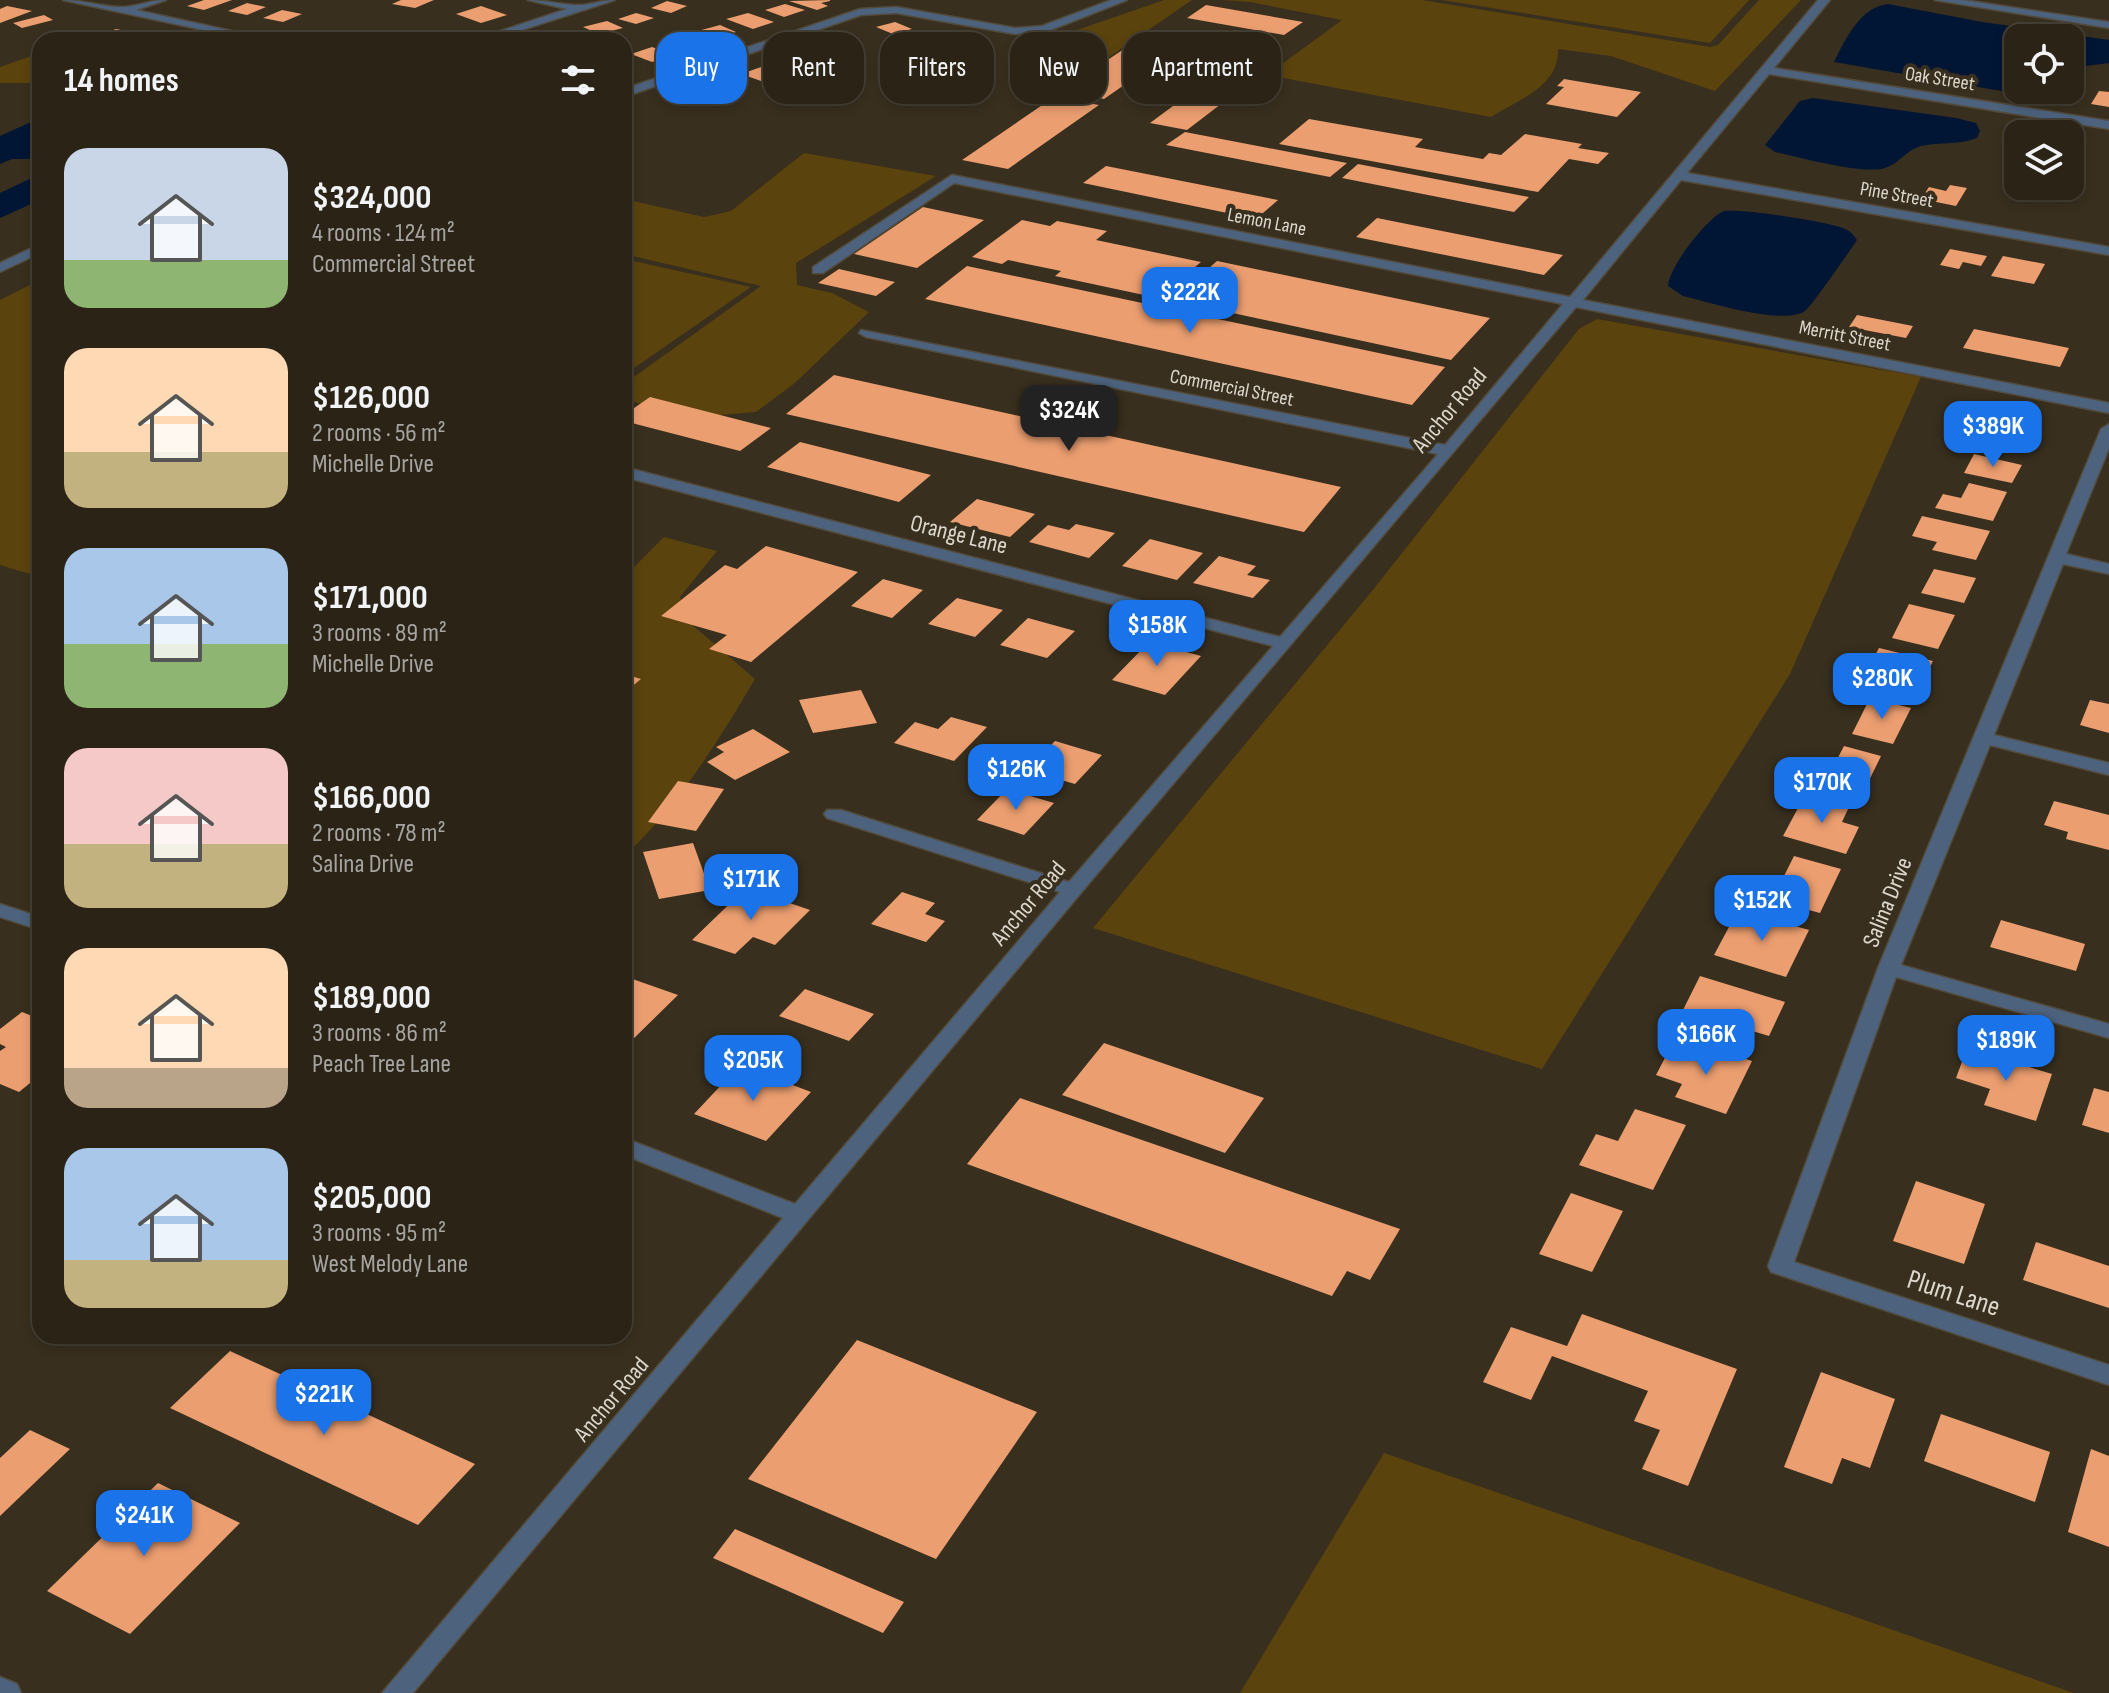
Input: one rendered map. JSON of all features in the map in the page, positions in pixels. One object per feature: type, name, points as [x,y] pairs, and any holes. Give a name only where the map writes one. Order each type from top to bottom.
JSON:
[{"type":"street","points":[[69,0],[227,32]]},
{"type":"street","points":[[121,11],[160,0]]},
{"type":"street","points":[[534,0],[581,9]]},
{"type":"street","points":[[505,32],[609,0]]},
{"type":"street","points":[[632,90],[874,9],[1032,31],[1121,0]]},
{"type":"street","name":"Anchor Road","points":[[396,1693],[1073,890],[1449,451],[1824,0]]},
{"type":"street","points":[[1941,0],[2109,25]]},
{"type":"street","name":"Oak Street","points":[[1765,70],[2109,125]]},
{"type":"street","name":"Pine Street","points":[[1679,176],[2109,251]]},
{"type":"street","name":"Lemon Lane","points":[[818,270],[952,179],[1573,302]]},
{"type":"street","points":[[0,268],[32,252]]},
{"type":"street","name":"Merritt Street","points":[[1573,302],[2109,408]]},
{"type":"street","name":"Commercial Street","points":[[866,333],[1449,451]]},
{"type":"street","name":"Salina Drive","points":[[1780,1266],[1889,968],[2109,429]]},
{"type":"street","name":"Orange Lane","points":[[632,474],[1283,643]]},
{"type":"street","points":[[2055,557],[2109,569]]},
{"type":"street","points":[[1981,737],[2109,769]]},
{"type":"street","points":[[834,814],[1073,890]]},
{"type":"street","points":[[0,910],[32,921]]},
{"type":"street","points":[[1889,968],[2109,1031]]},
{"type":"street","points":[[632,1149],[799,1215]]},
{"type":"street","name":"Plum Lane","points":[[1780,1266],[2109,1375]]},
{"type":"street","points":[[0,1689],[7,1693]]},
{"type":"shaded area","points":[[1164,0],[1192,0],[1146,32],[1123,32],[1123,47],[1107,58],[1107,32],[1071,32]]},
{"type":"shaded area","points":[[1222,0],[1422,0],[1710,47],[1718,45],[1759,0],[1801,0],[1715,91],[1611,56],[1558,49],[1557,62],[1545,82],[1491,117],[1281,78],[1281,65],[1342,20],[1250,2]]},
{"type":"shaded area","points":[[1442,0],[1749,0],[1710,43]]},
{"type":"shaded area","points":[[32,56],[32,83],[0,83],[0,67]]},
{"type":"shaded area","points":[[804,153],[936,176],[796,263],[797,285],[832,293],[869,312],[795,383],[756,412],[684,418],[632,401],[632,378],[761,286],[632,256],[632,201],[704,217],[731,211]]},
{"type":"shaded area","points":[[632,261],[751,287],[632,369]]},
{"type":"shaded area","points":[[32,284],[32,575],[0,565],[0,300]]},
{"type":"shaded area","points":[[1597,319],[1921,377],[1790,674],[1542,1069],[1093,928],[1372,591],[1579,329]]},
{"type":"shaded area","points":[[664,537],[717,551],[680,597],[690,623],[755,679],[679,795],[632,848],[632,569]]},
{"type":"shaded area","points":[[1384,1453],[2074,1693],[1240,1693]]},
{"type":"water","points":[[1888,4],[2004,25],[2004,91],[1834,62],[1862,18],[1878,6]]},
{"type":"water","points":[[2084,36],[2109,40],[2109,63],[2084,66]]},
{"type":"water","points":[[1813,98],[1956,118],[1976,123],[1980,131],[1977,138],[1970,140],[1916,148],[1890,166],[1875,170],[1775,152],[1765,145],[1800,101]]},
{"type":"water","points":[[32,122],[32,159],[12,159],[0,164],[0,136]]},
{"type":"water","points":[[32,178],[32,204],[0,218],[0,193]]},
{"type":"water","points":[[1724,211],[1833,225],[1848,230],[1857,240],[1809,307],[1795,315],[1746,311],[1683,296],[1668,286],[1675,267],[1699,233]]},
{"type":"building","points":[[204,0],[232,0],[204,10],[187,6]]},
{"type":"building","points":[[401,0],[434,0],[415,8],[392,4]]},
{"type":"building","points":[[830,0],[821,3],[828,6],[817,10],[789,1]]},
{"type":"building","points":[[667,1],[687,6],[671,13],[651,8]]},
{"type":"building","points":[[247,3],[266,7],[247,15],[228,11]]},
{"type":"building","points":[[785,4],[805,10],[784,17],[765,10]]},
{"type":"building","points":[[1206,5],[1303,22],[1284,35],[1281,32],[1187,18]]},
{"type":"building","points":[[7,6],[32,11],[0,23],[0,9]]},
{"type":"building","points":[[481,6],[507,15],[481,23],[456,14]]},
{"type":"building","points":[[282,10],[302,14],[283,22],[263,18]]},
{"type":"building","points":[[636,13],[654,18],[636,24],[618,19]]},
{"type":"building","points":[[748,13],[774,22],[753,29],[726,19]]},
{"type":"building","points":[[44,15],[53,20],[22,28],[13,23]]},
{"type":"building","points":[[607,21],[623,28],[594,32],[583,27]]},
{"type":"building","points":[[895,22],[912,29],[888,32],[876,27]]},
{"type":"building","points":[[720,25],[736,32],[694,32]]},
{"type":"building","points":[[652,47],[656,48],[656,61],[652,62],[632,54]]},
{"type":"building","points":[[1123,50],[1123,86],[1107,97],[1107,60]]},
{"type":"building","points":[[763,66],[763,80],[747,76],[747,72]]},
{"type":"building","points":[[1564,79],[1641,92],[1617,117],[1546,104],[1564,87],[1557,86]]},
{"type":"building","points":[[2099,91],[2109,92],[2109,107],[2091,104]]},
{"type":"building","points":[[1044,104],[1099,105],[1008,169],[962,160]]},
{"type":"building","points":[[1176,104],[1221,104],[1187,130],[1150,123]]},
{"type":"building","points":[[1309,119],[1423,139],[1415,147],[1483,159],[1489,153],[1501,155],[1525,134],[1582,144],[1578,148],[1609,153],[1598,164],[1569,159],[1538,192],[1279,144]]},
{"type":"building","points":[[1185,132],[1347,163],[1330,177],[1166,145]]},
{"type":"building","points":[[1358,164],[1529,197],[1514,212],[1342,178]]},
{"type":"building","points":[[1106,166],[1278,200],[1256,219],[1083,183]]},
{"type":"building","points":[[1950,185],[1967,188],[1956,206],[1921,199],[1929,187],[1946,191]]},
{"type":"building","points":[[923,207],[984,220],[917,268],[854,254]]},
{"type":"building","points":[[1377,218],[1563,255],[1544,275],[1356,237]]},
{"type":"building","points":[[1022,220],[1050,226],[1057,221],[1107,231],[1096,240],[1201,262],[1158,298],[1055,276],[1061,271],[1008,260],[1002,264],[972,257]]},
{"type":"building","points":[[1950,249],[1987,256],[1981,266],[1963,262],[1959,269],[1940,265]]},
{"type":"building","points":[[2003,256],[2045,264],[2034,284],[1991,276]]},
{"type":"building","points":[[1217,261],[1490,318],[1451,360],[1172,300]]},
{"type":"building","points":[[967,266],[1445,367],[1412,405],[925,299]]},
{"type":"building","points":[[839,269],[895,282],[876,296],[818,283]]},
{"type":"building","points":[[1857,315],[1913,326],[1906,338],[1849,327]]},
{"type":"building","points":[[1974,329],[2069,348],[2060,367],[1963,348]]},
{"type":"building","points":[[834,375],[1341,487],[1304,532],[786,414]]},
{"type":"building","points":[[650,397],[771,428],[740,451],[632,423],[632,409]]},
{"type":"building","points":[[1981,413],[2038,425],[2031,439],[1973,427]]},
{"type":"building","points":[[800,442],[931,475],[899,502],[767,467]]},
{"type":"building","points":[[1974,454],[2022,465],[2012,483],[1964,473]]},
{"type":"building","points":[[1969,483],[2007,492],[1993,521],[1935,508],[1943,494],[1961,498]]},
{"type":"building","points":[[977,499],[1035,514],[1010,537],[950,522]]},
{"type":"building","points":[[1922,516],[1990,531],[1976,560],[1932,550],[1937,542],[1912,536]]},
{"type":"building","points":[[1076,524],[1115,533],[1089,558],[1029,542],[1048,525],[1069,530]]},
{"type":"building","points":[[1150,539],[1203,553],[1177,580],[1122,566]]},
{"type":"building","points":[[766,546],[858,572],[751,662],[709,649],[727,635],[661,616],[725,565],[737,569]]},
{"type":"building","points":[[1219,556],[1256,566],[1247,575],[1270,580],[1253,598],[1193,583]]},
{"type":"building","points":[[1934,569],[1976,578],[1964,603],[1921,593]]},
{"type":"building","points":[[883,579],[923,590],[892,618],[851,606]]},
{"type":"building","points":[[957,598],[1003,610],[975,637],[928,624]]},
{"type":"building","points":[[1909,604],[1955,615],[1938,649],[1892,638]]},
{"type":"building","points":[[1028,618],[1075,631],[1047,658],[1000,645]]},
{"type":"building","points":[[1149,642],[1201,656],[1165,695],[1112,680]]},
{"type":"building","points":[[1879,648],[1933,661],[1915,696],[1861,682]]},
{"type":"building","points":[[632,676],[641,679],[632,686]]},
{"type":"building","points":[[861,690],[877,723],[813,733],[799,700]]},
{"type":"building","points":[[1870,698],[1911,708],[1893,744],[1852,734]]},
{"type":"building","points":[[2090,700],[2109,704],[2109,733],[2080,725]]},
{"type":"building","points":[[951,717],[987,727],[954,761],[894,743],[915,722],[938,729]]},
{"type":"building","points":[[753,729],[790,752],[735,780],[707,762],[724,752],[716,747]]},
{"type":"building","points":[[1055,741],[1102,755],[1075,784],[1027,770]]},
{"type":"building","points":[[1844,746],[1881,756],[1862,795],[1824,785]]},
{"type":"building","points":[[678,781],[724,789],[696,831],[648,822]]},
{"type":"building","points":[[1007,789],[1054,803],[1024,835],[977,820]]},
{"type":"building","points":[[1805,795],[1849,807],[1842,822],[1859,827],[1846,854],[1783,836]]},
{"type":"building","points":[[2054,801],[2109,815],[2109,850],[2066,839],[2068,832],[2044,825]]},
{"type":"building","points":[[693,843],[710,890],[659,899],[643,852]]},
{"type":"building","points":[[1794,856],[1841,869],[1820,913],[1772,900]]},
{"type":"building","points":[[746,888],[810,910],[775,945],[753,937],[735,954],[692,940]]},
{"type":"building","points":[[902,892],[935,903],[925,914],[945,921],[926,942],[871,924]]},
{"type":"building","points":[[1738,910],[1809,930],[1786,977],[1714,955]]},
{"type":"building","points":[[2001,920],[2085,944],[2076,971],[1990,947]]},
{"type":"building","points":[[1700,976],[1785,1002],[1769,1036],[1683,1010]]},
{"type":"building","points":[[632,979],[678,995],[632,1040]]},
{"type":"building","points":[[805,989],[874,1014],[849,1041],[779,1016]]},
{"type":"building","points":[[22,1012],[32,1016],[32,1081],[19,1092],[0,1084],[0,1051],[6,1047],[0,1044],[0,1029]]},
{"type":"building","points":[[1104,1043],[1264,1098],[1225,1153],[1062,1095]]},
{"type":"building","points":[[1701,1045],[1752,1061],[1726,1114],[1675,1097],[1682,1084],[1656,1075],[1668,1052],[1693,1060]]},
{"type":"building","points":[[1967,1048],[2052,1074],[2036,1121],[1984,1105],[1990,1089],[1956,1078]]},
{"type":"building","points":[[740,1065],[811,1092],[766,1141],[694,1114]]},
{"type":"building","points":[[2094,1088],[2109,1092],[2109,1133],[2082,1125]]},
{"type":"building","points":[[1020,1098],[1400,1229],[1370,1280],[1347,1271],[1332,1296],[967,1164]]},
{"type":"building","points":[[1635,1109],[1686,1125],[1653,1190],[1579,1165],[1596,1134],[1618,1141]]},
{"type":"building","points":[[1916,1181],[1985,1204],[1964,1264],[1893,1241]]},
{"type":"building","points":[[1571,1193],[1623,1211],[1592,1272],[1539,1254]]},
{"type":"building","points":[[2036,1242],[2109,1266],[2109,1308],[2023,1280]]},
{"type":"building","points":[[1582,1314],[1737,1369],[1688,1486],[1642,1469],[1660,1430],[1634,1421],[1648,1391],[1552,1356],[1531,1400],[1483,1382],[1511,1327],[1567,1346]]},
{"type":"building","points":[[857,1340],[1037,1412],[936,1559],[748,1479]]},
{"type":"building","points":[[230,1351],[475,1464],[418,1525],[170,1408]]},
{"type":"building","points":[[1821,1372],[1895,1399],[1870,1468],[1842,1458],[1832,1484],[1784,1467]]},
{"type":"building","points":[[1941,1414],[2050,1452],[2035,1502],[1924,1461]]},
{"type":"building","points":[[30,1430],[70,1449],[0,1516],[0,1458]]},
{"type":"building","points":[[2091,1449],[2109,1456],[2109,1547],[2068,1532]]},
{"type":"building","points":[[158,1483],[240,1523],[130,1634],[47,1591]]},
{"type":"building","points":[[735,1529],[904,1602],[883,1633],[713,1558]]}]
